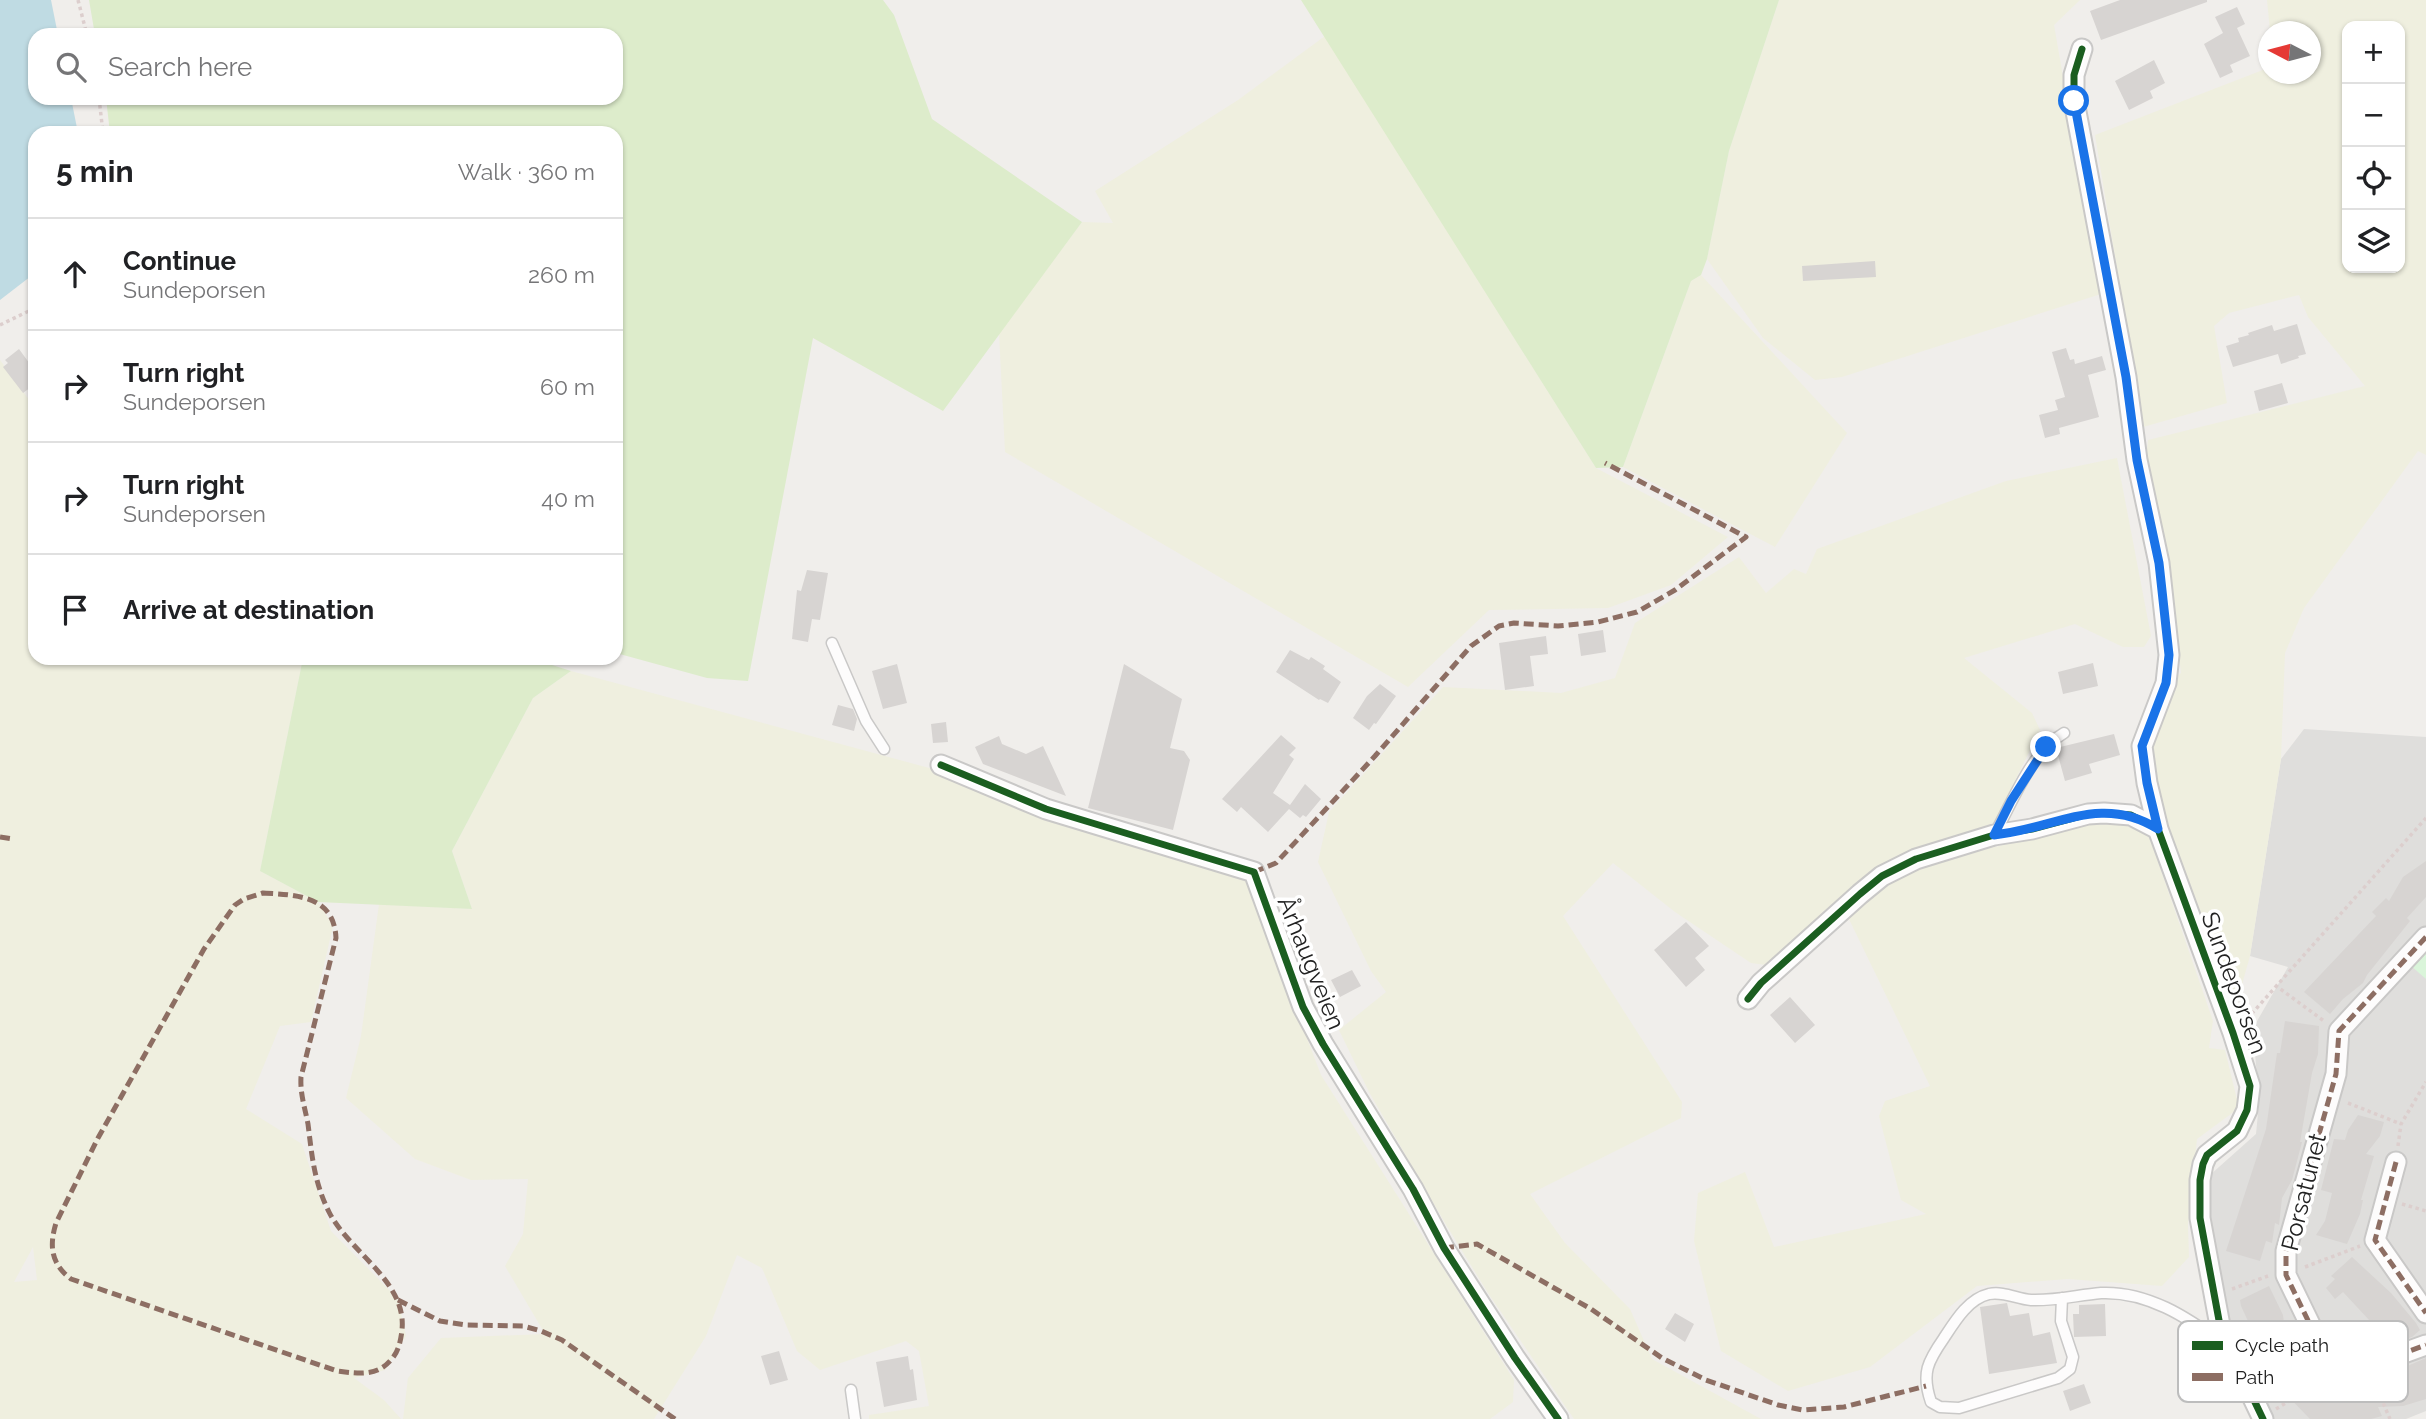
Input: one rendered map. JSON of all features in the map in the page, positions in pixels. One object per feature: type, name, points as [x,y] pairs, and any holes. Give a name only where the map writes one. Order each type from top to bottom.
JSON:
[{"type":"street","name":"Sundeporsen","points":[[2082,50],[2074,75],[2074,101],[2126,377],[2137,460],[2159,563],[2169,655],[2166,683],[2142,746],[2147,783],[2158,829],[2250,1086],[2247,1110],[2237,1131],[2207,1155],[2200,1180],[2200,1218],[2219,1321]]},
{"type":"street","name":"Århaugveien","points":[[941,765],[1046,809],[1254,872],[1303,1007],[1323,1044],[1406,1178],[1444,1248],[1558,1419]]},
{"type":"street","points":[[1748,999],[1761,983],[1860,894],[1882,876],[1916,859],[1994,835],[2032,829],[2079,816],[2104,813],[2131,815],[2158,829]]},
{"type":"street","points":[[2339,1031],[2426,937]]},
{"type":"street","name":"Porsatunet","points":[[2308,1321],[2286,1275],[2286,1251],[2336,1074],[2339,1031]]},
{"type":"street","points":[[2396,1162],[2375,1240],[2426,1312]]},
{"type":"street","points":[[2408,1352],[2426,1345]]},
{"type":"street","name":"Sundeporsen","points":[[2255,1402],[2263,1418]]},
{"type":"lane","points":[[832,643],[866,721],[884,749]]},
{"type":"lane","points":[[1994,835],[2040,754],[2051,741],[2064,733]]},
{"type":"lane","name":"Sundeporsen","points":[[2062,1298],[2061,1321],[2073,1357],[2070,1369],[2058,1378],[1959,1408],[1940,1407],[1931,1402],[1926,1386],[1928,1362],[1959,1316],[1972,1303],[1988,1294],[2006,1294],[2029,1300],[2106,1293],[2146,1299],[2164,1305],[2190,1321]]},
{"type":"lane","points":[[851,1390],[855,1419]]},
{"type":"path","points":[[78,0],[85,28]]},
{"type":"path","points":[[100,105],[102,126]]},
{"type":"path","points":[[0,326],[28,312]]},
{"type":"path","points":[[2233,1033],[2426,818]]},
{"type":"path","points":[[2275,985],[2339,1031]]},
{"type":"path","points":[[2396,1162],[2401,1124],[2426,1082]]},
{"type":"path","points":[[2329,1096],[2401,1124]]},
{"type":"path","points":[[2387,1199],[2426,1211]]},
{"type":"path","points":[[2263,1418],[2289,1402]]},
{"type":"path","points":[[2383,1402],[2390,1419]]},
{"type":"shaded area","points":[[2304,729],[2426,737],[2426,1411],[2406,1419],[2273,1419],[2265,1402],[2408,1402],[2408,1321],[2228,1321],[2209,1238],[2210,1175],[2256,1134],[2259,1103],[2254,1040],[2256,1023],[2288,967],[2250,956],[2281,759]]},
{"type":"green space","points":[[89,0],[883,0],[894,15],[932,119],[1082,222],[943,411],[813,338],[748,681],[707,678],[623,655],[623,126],[109,126],[107,105],[623,105],[623,28],[94,28]]},
{"type":"green space","points":[[1301,0],[1779,0],[1729,151],[1707,259],[1701,275],[1691,281],[1623,467],[1596,468]]},
{"type":"green space","points":[[1779,0],[2080,0],[2054,25],[2101,294],[1842,377],[1815,380],[1763,338],[1707,259],[1729,151]]},
{"type":"green space","points":[[2267,0],[2426,0],[2426,455],[2418,451],[2304,608],[2285,653],[2281,759],[2250,956],[2236,1006],[2165,828],[2148,755],[2166,686],[2181,673],[2174,614],[2145,467],[2148,440],[2365,386],[2308,317],[2299,295],[2229,313],[2214,326],[2227,403],[2143,427],[2095,135],[2258,72],[2258,84],[2321,84],[2321,21],[2269,21]]},
{"type":"green space","points":[[1325,36],[1596,468],[1728,537],[1671,585],[1608,608],[1489,610],[1408,687],[1005,452],[999,333],[1082,222],[1113,223],[1095,191],[1238,100]]},
{"type":"green space","points":[[1701,275],[1847,433],[1775,547],[1623,467],[1691,281]]},
{"type":"green space","points":[[0,360],[28,398],[28,665],[302,665],[260,871],[318,902],[333,926],[311,1022],[280,1026],[246,1109],[302,1144],[331,1231],[398,1299],[406,1336],[385,1370],[354,1378],[384,1400],[401,1419],[0,1419]],"holes":[[[33,1247],[37,1280],[14,1282]]]},
{"type":"green space","points":[[2117,458],[2151,636],[2144,647],[2123,647],[2075,624],[1964,658],[2032,713],[2040,730],[1994,823],[1900,855],[1766,965],[1751,963],[1675,912],[1613,863],[1563,916],[1682,1102],[1681,1118],[1530,1194],[1565,1243],[1630,1309],[1652,1359],[1761,1419],[1574,1419],[1488,1293],[1445,1223],[1369,1092],[1339,1030],[1386,992],[1371,971],[1318,862],[1329,812],[1443,687],[1561,693],[1615,678],[1635,623],[1739,557],[1766,593],[1794,569],[1806,574],[1817,549],[2006,481]]},
{"type":"green space","points":[[302,665],[552,665],[571,671],[533,698],[452,851],[472,909],[318,902],[260,871]]},
{"type":"green space","points":[[571,671],[944,772],[1245,876],[1321,1075],[1514,1380],[1513,1402],[1490,1419],[869,1419],[869,1415],[929,1406],[919,1351],[906,1341],[820,1370],[797,1351],[762,1268],[737,1255],[706,1336],[654,1419],[403,1419],[408,1378],[441,1338],[545,1334],[505,1266],[523,1234],[528,1179],[471,1180],[415,1159],[346,1098],[361,1036],[379,904],[472,909],[452,851],[533,698]]},
{"type":"green space","points":[[2103,820],[2146,827],[2213,1021],[2209,1048],[2225,1050],[2239,1108],[2197,1139],[2188,1225],[2189,1257],[2162,1286],[2068,1279],[1977,1286],[1870,1367],[1788,1391],[1721,1351],[1694,1241],[1698,1193],[1745,1172],[1774,1247],[1926,1214],[1901,1200],[1879,1116],[1885,1101],[1930,1086],[1846,913],[1902,870]]},
{"type":"green space","points":[[2426,949],[2426,979],[2410,965]]},
{"type":"water","points":[[0,0],[51,0],[57,28],[28,28],[28,105],[72,105],[77,126],[28,126],[28,278],[0,300]]},
{"type":"building","points":[[2120,0],[2207,2],[2101,40],[2090,11]]},
{"type":"building","points":[[2237,7],[2245,24],[2237,28],[2250,56],[2230,65],[2233,72],[2220,78],[2204,44],[2223,33],[2215,17]]},
{"type":"building","points":[[2154,60],[2165,83],[2150,91],[2153,98],[2129,110],[2115,81]]},
{"type":"building","points":[[1875,261],[1876,277],[1803,281],[1802,266]]},
{"type":"building","points":[[2297,324],[2306,354],[2281,364],[2278,354],[2233,367],[2226,346],[2239,342],[2238,338],[2249,335],[2248,333],[2272,325],[2274,331]]},
{"type":"building","points":[[2066,348],[2070,360],[2074,359],[2075,364],[2102,356],[2106,370],[2088,375],[2099,417],[2059,428],[2060,434],[2045,438],[2039,415],[2058,410],[2055,400],[2065,397],[2052,352]]},
{"type":"building","points":[[19,349],[28,361],[28,389],[23,393],[3,367],[8,363],[5,360]]},
{"type":"building","points":[[2282,383],[2288,403],[2259,411],[2254,391]]},
{"type":"building","points":[[807,570],[828,573],[820,620],[812,619],[808,642],[792,639],[797,590],[801,591]]},
{"type":"building","points":[[1603,630],[1606,652],[1581,656],[1578,634]]},
{"type":"building","points":[[1546,636],[1548,654],[1530,656],[1534,686],[1505,690],[1499,643]]},
{"type":"building","points":[[1290,650],[1309,660],[1311,657],[1341,682],[1328,703],[1276,672]]},
{"type":"building","points":[[2093,663],[2098,686],[2063,694],[2058,672]]},
{"type":"building","points":[[897,664],[907,703],[883,709],[872,671]]},
{"type":"building","points":[[1124,664],[1182,699],[1170,748],[1184,751],[1190,760],[1173,830],[1088,808]]},
{"type":"building","points":[[1380,684],[1396,696],[1369,730],[1353,718],[1367,696]]},
{"type":"building","points":[[838,705],[853,709],[857,719],[854,731],[832,725]]},
{"type":"building","points":[[946,722],[948,742],[933,743],[931,724]]},
{"type":"building","points":[[2114,734],[2120,755],[2089,764],[2092,773],[2065,781],[2056,748]]},
{"type":"building","points":[[1281,735],[1296,748],[1289,755],[1294,759],[1273,793],[1290,805],[1305,784],[1321,799],[1306,817],[1303,815],[1300,818],[1289,809],[1268,832],[1241,807],[1237,812],[1222,799]]},
{"type":"building","points":[[999,736],[1002,744],[1026,754],[1043,746],[1066,796],[983,764],[975,747]]},
{"type":"building","points":[[2426,861],[2426,897],[2407,918],[2410,921],[2363,983],[2330,1014],[2304,992],[2376,916],[2372,912],[2386,898],[2389,901],[2403,877]]},
{"type":"building","points":[[1686,922],[1709,946],[1695,958],[1705,970],[1686,987],[1654,950]]},
{"type":"building","points":[[1352,970],[1361,986],[1340,997],[1331,980]]},
{"type":"building","points":[[1790,997],[1815,1025],[1795,1043],[1770,1015]]},
{"type":"building","points":[[2285,1021],[2319,1026],[2318,1054],[2312,1073],[2302,1142],[2292,1180],[2282,1198],[2279,1225],[2275,1223],[2272,1243],[2266,1241],[2260,1261],[2226,1251],[2266,1129],[2277,1053],[2280,1053]]},
{"type":"building","points":[[2358,1115],[2384,1122],[2380,1136],[2366,1154],[2374,1156],[2361,1200],[2360,1214],[2347,1244],[2316,1235],[2325,1221],[2332,1193],[2321,1190],[2334,1139],[2345,1140]]},
{"type":"building","points":[[2352,1257],[2391,1293],[2420,1330],[2408,1338],[2408,1321],[2370,1321],[2343,1292],[2335,1299],[2326,1288],[2335,1279],[2331,1276]]},
{"type":"building","points":[[2269,1286],[2284,1321],[2248,1321],[2240,1300]]},
{"type":"building","points":[[2007,1303],[2010,1316],[2029,1313],[2033,1336],[2050,1332],[2057,1363],[1989,1374],[1980,1307]]},
{"type":"building","points":[[2105,1304],[2106,1336],[2074,1337],[2073,1314],[2079,1314],[2079,1305]]},
{"type":"building","points":[[1675,1313],[1694,1324],[1685,1342],[1665,1329]]},
{"type":"building","points":[[779,1351],[788,1380],[770,1385],[761,1356]]},
{"type":"building","points":[[908,1356],[910,1370],[913,1369],[917,1400],[884,1407],[876,1362]]},
{"type":"building","points":[[2426,1358],[2426,1399],[2403,1406],[2378,1407],[2382,1416],[2371,1419],[2310,1419],[2294,1402],[2408,1402],[2408,1366]]},
{"type":"building","points":[[2084,1384],[2091,1403],[2070,1411],[2063,1391]]},
{"type":"marked path","points":[[1254,872],[1276,863],[1375,756],[1471,646],[1499,626],[1514,623],[1558,626],[1598,622],[1637,612],[1675,590],[1746,537],[1605,463]]},
{"type":"marked path","points":[[0,837],[13,839]]},
{"type":"marked path","points":[[263,893],[312,900],[329,914],[334,924],[336,938],[301,1077],[301,1089],[314,1169],[324,1201],[338,1227],[386,1282],[396,1297],[401,1313],[400,1344],[388,1363],[376,1371],[337,1371],[71,1279],[59,1267],[53,1254],[56,1223],[98,1138],[204,949],[235,905],[263,893]]},
{"type":"marked path","points":[[2308,1321],[2286,1275],[2286,1251],[2336,1074],[2339,1031],[2426,937]]},
{"type":"marked path","points":[[2396,1162],[2375,1240],[2426,1313]]},
{"type":"marked path","points":[[1444,1248],[1477,1244],[1591,1309],[1662,1358],[1706,1380],[1778,1405],[1803,1410],[1844,1407],[1926,1386]]},
{"type":"marked path","points":[[398,1300],[440,1321],[466,1325],[523,1326],[562,1340],[675,1419]]},
{"type":"marked path","points":[[2408,1352],[2426,1345]]},
{"type":"cycle path","points":[[2082,49],[2074,75],[2074,101],[2126,377],[2137,460],[2159,563],[2169,655],[2166,683],[2142,746],[2147,783],[2158,829],[2250,1086],[2247,1110],[2237,1131],[2207,1155],[2200,1180],[2200,1218],[2219,1321]]},
{"type":"cycle path","points":[[941,765],[1046,809],[1254,872],[1303,1007],[1323,1044],[1413,1189],[1444,1248],[1558,1419]]},
{"type":"cycle path","points":[[1748,999],[1761,983],[1860,894],[1882,876],[1916,859],[1994,835],[2032,829],[2088,814],[2131,815],[2158,829]]},
{"type":"cycle path","points":[[2255,1402],[2263,1419]]},
{"type":"route","points":[[2046,747],[2011,801],[1994,835],[2010,834],[2088,814],[2104,813],[2131,815],[2158,829],[2142,746],[2166,683],[2169,655],[2159,563],[2137,460],[2126,377],[2074,101]]}]
